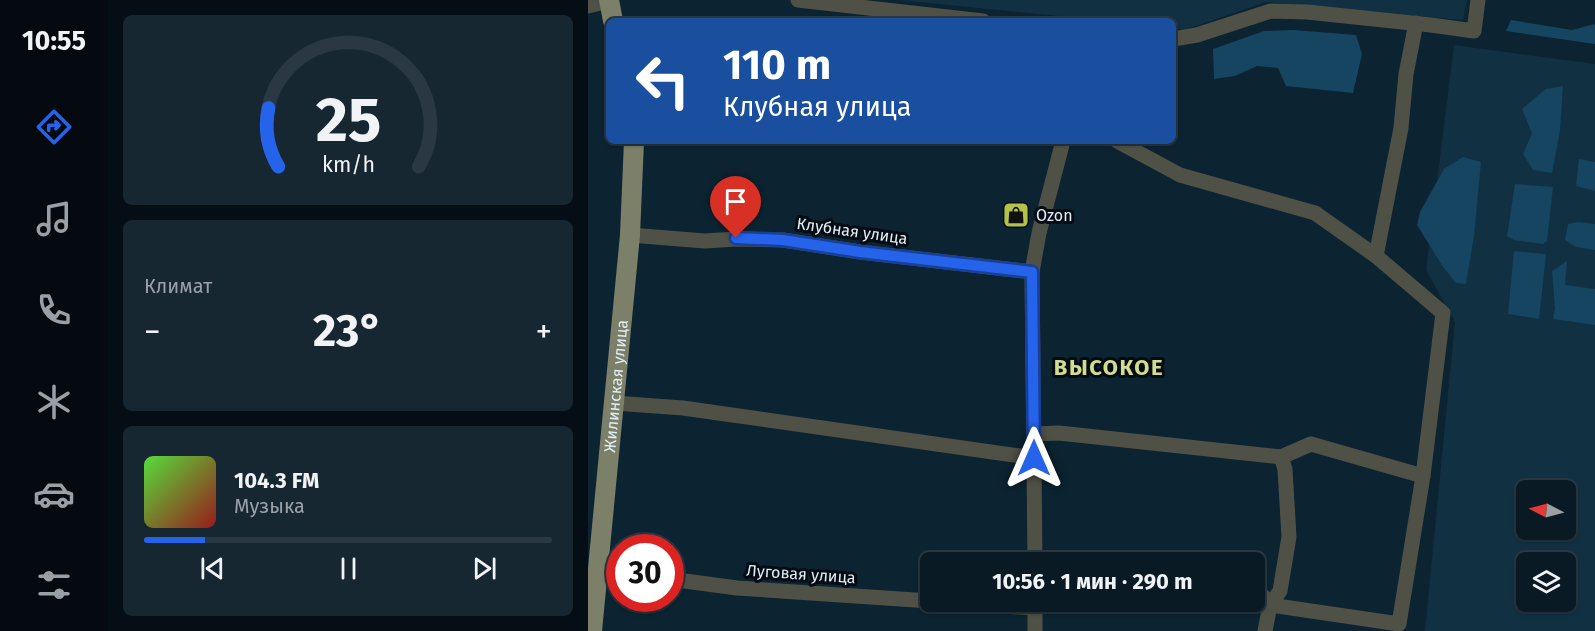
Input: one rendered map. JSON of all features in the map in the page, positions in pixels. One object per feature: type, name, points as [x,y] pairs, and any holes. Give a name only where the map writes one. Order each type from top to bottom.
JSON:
[{"type":"main road","points":[[609,1],[612,18]]},
{"type":"main road","name":"Жилинская улица","points":[[592,631],[594,577],[630,235],[634,144]]},
{"type":"street","points":[[798,0],[957,18]]},
{"type":"street","points":[[1176,38],[1197,35],[1271,11],[1307,12],[1474,31],[1479,0]]},
{"type":"street","points":[[588,6],[609,1]]},
{"type":"street","points":[[1376,256],[1401,128],[1406,74],[1416,23]]},
{"type":"street","points":[[1035,552],[1032,272],[1039,233],[1062,144]]},
{"type":"street","points":[[1123,144],[1180,175],[1315,213],[1376,256],[1443,313],[1423,476],[1399,627],[1270,605],[1265,599]]},
{"type":"street","name":"Клубная улица","points":[[630,235],[705,241],[736,238],[783,240],[860,252],[1032,272]]},
{"type":"street","points":[[614,403],[683,408],[1034,458]]},
{"type":"street","points":[[1034,434],[1059,433],[1281,458],[1311,444],[1423,476]]},
{"type":"street","points":[[1265,631],[1270,605],[1280,591],[1289,537],[1285,469],[1281,458]]},
{"type":"street","name":"Луговая улица","points":[[684,581],[737,588],[920,600]]},
{"type":"street","points":[[1035,612],[1035,631]]},
{"type":"shaded area","points":[[900,0],[1467,0],[1463,20],[1266,2],[1184,30],[1176,29],[1176,18],[1077,18]]},
{"type":"shaded area","points":[[1511,20],[1572,30],[1595,24],[1595,44],[1506,31]]},
{"type":"shaded area","points":[[1294,30],[1356,35],[1362,54],[1353,93],[1286,86],[1278,68],[1257,66],[1235,76],[1214,79],[1213,49],[1264,31]]},
{"type":"shaded area","points":[[1454,45],[1595,64],[1595,631],[1425,631],[1455,322],[1426,270]]},
{"type":"shaded area","points":[[1563,86],[1560,131],[1552,173],[1533,170],[1523,154],[1532,133],[1522,109],[1546,89]]},
{"type":"shaded area","points":[[1463,157],[1481,162],[1474,236],[1466,284],[1456,283],[1443,267],[1417,225],[1420,212],[1444,169]]},
{"type":"shaded area","points":[[1579,159],[1595,162],[1595,191],[1576,186]]},
{"type":"shaded area","points":[[1515,184],[1553,187],[1547,241],[1543,244],[1514,240],[1507,236]]},
{"type":"shaded area","points":[[1578,222],[1595,224],[1595,250],[1576,247],[1565,240],[1568,224]]},
{"type":"shaded area","points":[[1514,251],[1546,254],[1539,319],[1508,314]]},
{"type":"shaded area","points":[[1567,261],[1565,285],[1595,289],[1595,325],[1553,319],[1555,308],[1552,271]]},
{"type":"place","name":"Ozon","points":[[1016,215]]},
{"type":"district","name":"ВЫСОКОЕ","points":[[1109,367]]},
{"type":"route","points":[[736,238],[783,240],[860,252],[1032,272],[1034,458]]}]
